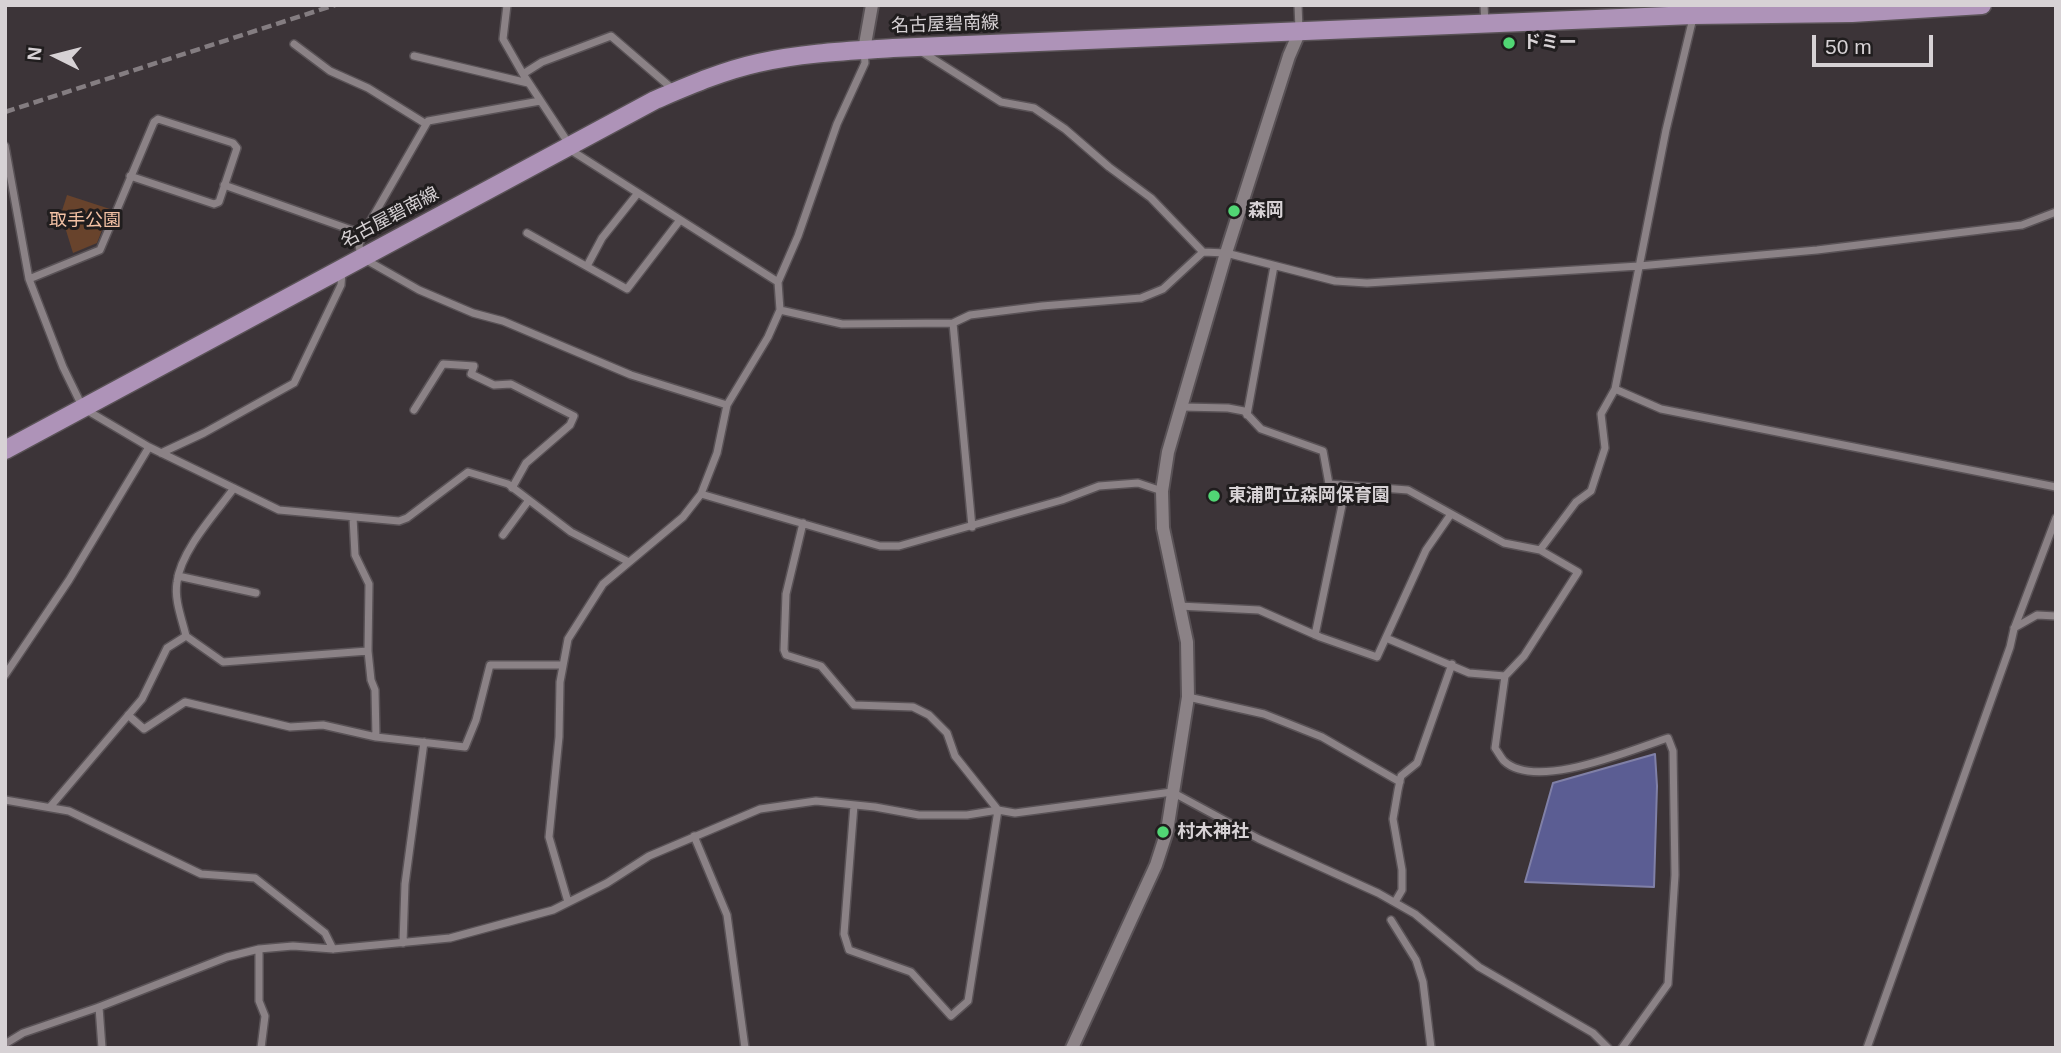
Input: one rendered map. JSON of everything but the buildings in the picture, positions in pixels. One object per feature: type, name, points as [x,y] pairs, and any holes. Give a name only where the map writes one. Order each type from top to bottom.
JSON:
[{"type":"main road","name":"名古屋碧南線","points":[[5,450],[568,146],[675,92],[757,63],[863,50],[1299,33],[1485,14],[1693,15],[1779,9],[1852,13],[1982,5]]},
{"type":"street","points":[[507,5],[503,39],[568,146],[778,282]]},
{"type":"street","points":[[568,902],[549,836],[559,737],[560,682],[568,639],[603,584],[683,517],[701,494],[717,453],[727,405],[768,337],[780,310],[778,282],[798,236],[837,124],[865,63],[863,50],[872,5]]},
{"type":"street","points":[[1072,1048],[1156,865],[1167,831],[1188,697],[1188,642],[1163,528],[1162,491],[1168,452],[1226,253],[1289,56],[1299,33],[1297,5]]},
{"type":"street","points":[[1540,550],[1576,502],[1591,491],[1605,448],[1601,414],[1615,388],[1666,130],[1693,15]]},
{"type":"street","points":[[523,74],[542,62],[611,36],[675,92]]},
{"type":"street","points":[[294,44],[330,71],[368,88],[426,124]]},
{"type":"street","points":[[915,48],[1001,102],[1034,108],[1065,129],[1109,167],[1152,198],[1203,252],[1226,253],[1335,281],[1367,283],[1639,266],[1817,250],[2022,225],[2056,212]]},
{"type":"street","points":[[414,56],[529,83]]},
{"type":"street","points":[[540,101],[428,121],[363,234],[359,245],[362,257],[419,290],[473,313],[503,321],[631,375],[727,405]]},
{"type":"street","points":[[29,279],[100,250],[130,176],[154,122],[158,119],[233,143],[237,148],[219,202],[214,204],[130,176]]},
{"type":"street","points":[[5,146],[29,279],[63,367],[83,408],[149,447],[279,510],[399,521],[407,518],[468,472],[512,488],[571,532],[629,562]]},
{"type":"street","points":[[225,185],[363,234]]},
{"type":"street","points":[[587,266],[602,238],[638,193]]},
{"type":"street","points":[[527,233],[627,289],[680,220]]},
{"type":"street","points":[[780,310],[842,324],[953,323],[982,313],[1141,298],[1163,289],[1203,252]]},
{"type":"street","points":[[1247,415],[1274,266]]},
{"type":"street","points":[[161,453],[204,433],[295,383],[341,285],[342,268]]},
{"type":"street","points":[[953,323],[972,527]]},
{"type":"street","points":[[414,410],[443,364],[474,366],[471,374],[494,385],[511,384],[573,416],[570,425],[526,463],[512,488]]},
{"type":"street","points":[[1615,388],[1661,410],[2056,486]]},
{"type":"street","points":[[1182,407],[1244,411],[1261,429],[1323,451],[1329,484],[1408,490],[1504,543],[1540,550],[1578,572],[1524,656],[1505,676],[1495,748],[1504,762],[1521,769],[1548,772],[1584,765],[1668,738],[1673,751],[1675,875],[1668,984],[1622,1048]]},
{"type":"street","points":[[5,676],[69,580],[149,447]]},
{"type":"street","points":[[701,494],[880,546],[899,546],[1062,500],[1099,486],[1138,484],[1162,491]]},
{"type":"street","points":[[1315,635],[1346,486]]},
{"type":"street","points":[[234,488],[181,563],[178,604],[186,636],[223,662],[368,651]]},
{"type":"street","points":[[503,535],[529,500]]},
{"type":"street","points":[[1179,606],[1259,610],[1315,635],[1377,657],[1426,550],[1451,514]]},
{"type":"street","points":[[353,517],[355,555],[369,584],[368,651],[371,680],[375,690],[376,737]]},
{"type":"street","points":[[1867,1048],[2010,647],[2014,629],[2056,518]]},
{"type":"street","points":[[803,523],[786,594],[786,655],[821,666],[854,705],[913,707],[929,715],[947,733],[955,756],[998,810],[968,1000],[951,1016],[911,972],[849,950],[844,934],[854,805]]},
{"type":"street","points":[[178,576],[256,593]]},
{"type":"street","points":[[2014,629],[2037,615],[2056,617]]},
{"type":"street","points":[[50,807],[142,699],[167,648],[186,636]]},
{"type":"street","points":[[1387,638],[1469,673],[1505,676]]},
{"type":"street","points":[[1395,902],[1402,890],[1402,870],[1393,819],[1401,776],[1417,763],[1452,664]]},
{"type":"street","points":[[128,715],[144,729],[185,702],[290,727],[323,726],[376,737],[465,747],[476,720],[490,665],[564,665]]},
{"type":"street","points":[[1188,697],[1264,714],[1310,732],[1400,782]]},
{"type":"street","points":[[403,943],[405,884],[424,742]]},
{"type":"street","points":[[5,1044],[23,1032],[99,1007],[227,957],[259,949],[293,946],[333,949],[450,938],[553,909],[607,883],[649,856],[760,809],[816,801],[919,816],[967,816],[998,810],[1015,813],[1172,792],[1259,839],[1395,902],[1415,914],[1479,967],[1593,1033],[1608,1048]]},
{"type":"street","points":[[5,800],[69,811],[201,874],[255,878],[325,933],[333,949]]},
{"type":"street","points":[[694,836],[727,915],[745,1048]]},
{"type":"street","points":[[1391,920],[1416,960],[1423,982],[1431,1048]]},
{"type":"street","points":[[259,949],[259,1001],[265,1016],[261,1048]]},
{"type":"street","points":[[99,1007],[103,1048]]},
{"type":"green space","name":"取手公園","points":[[67,195],[110,209],[97,243],[73,253],[61,214]]},
{"type":"water","points":[[1655,754],[1657,786],[1654,887],[1525,882],[1553,783]]},
{"type":"railway","points":[[5,112],[335,5]]},
{"type":"place","name":"ドミー","points":[[1509,43]]},
{"type":"place","name":"森岡","points":[[1234,211]]},
{"type":"place","name":"東浦町立森岡保育園","points":[[1214,496]]},
{"type":"place","name":"村木神社","points":[[1163,832]]}]
